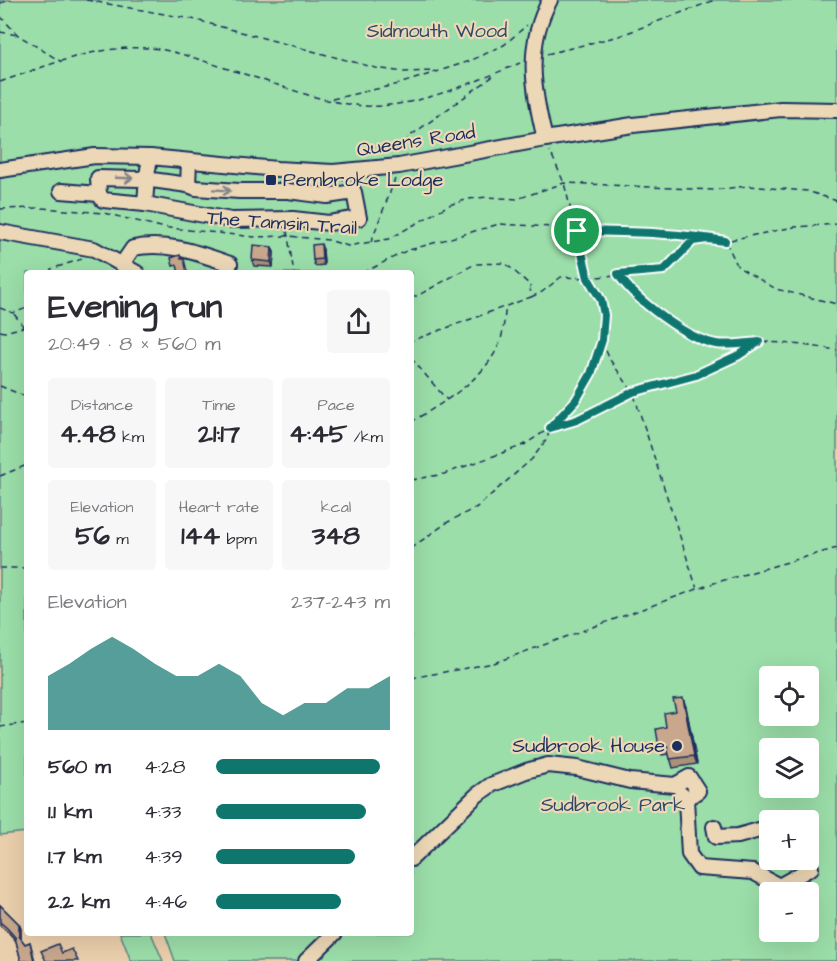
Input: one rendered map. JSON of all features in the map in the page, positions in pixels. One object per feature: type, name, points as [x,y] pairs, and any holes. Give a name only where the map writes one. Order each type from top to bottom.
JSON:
[{"type":"street","points":[[545,139],[535,94],[532,58],[537,32],[550,0]]},
{"type":"street","name":"Queens Road","points":[[0,170],[95,156],[333,172],[399,166],[633,125],[782,109],[837,110]]},
{"type":"street","points":[[145,204],[150,158]]},
{"type":"street","points":[[189,161],[189,185]]},
{"type":"street","points":[[147,176],[152,180],[228,191],[288,191],[327,196],[354,192],[359,218],[329,223],[293,219],[231,220],[145,204],[103,200],[99,194],[98,178],[147,176]]},
{"type":"street","points":[[62,191],[99,194]]},
{"type":"street","points":[[0,232],[94,249],[132,270]]},
{"type":"street","points":[[122,264],[133,248],[149,244],[187,249],[230,264]]},
{"type":"street","points":[[414,856],[477,795],[499,781],[548,765],[577,768],[630,781],[675,785],[686,800],[689,854],[699,868],[753,872],[779,886],[807,870]]},
{"type":"street","points":[[714,827],[716,837],[738,836],[759,830]]},
{"type":"street","points":[[306,961],[332,936]]},
{"type":"path","points":[[0,3],[12,0]]},
{"type":"path","points":[[86,0],[192,19],[376,68],[404,72],[436,71]]},
{"type":"path","points":[[0,82],[82,54],[118,48],[151,48],[329,100],[363,106],[395,105],[462,86],[532,58],[619,36],[715,0]]},
{"type":"path","points":[[0,16],[18,35],[61,61]]},
{"type":"path","points":[[329,100],[399,84],[470,61],[504,45],[529,23]]},
{"type":"path","points":[[0,32],[18,35]]},
{"type":"path","points":[[371,242],[396,177],[400,173],[398,158],[400,150],[410,136],[498,72]]},
{"type":"path","points":[[414,479],[444,474],[524,445],[550,428],[576,400],[591,374],[602,340],[604,315],[601,300],[588,278],[564,183],[545,139]]},
{"type":"path","name":"The Tamsin Trail","points":[[0,209],[42,208],[105,213],[161,227],[255,237],[288,236],[328,240],[348,246],[389,239],[449,205],[469,199],[487,196],[517,199],[564,183],[714,190],[748,186],[807,192],[837,201]]},
{"type":"path","points":[[369,270],[406,251],[499,224],[570,228],[577,231],[660,232],[725,241]]},
{"type":"path","points":[[414,340],[531,297],[542,292],[561,277],[588,278],[664,270],[693,241],[707,239],[725,241],[794,227],[837,224]]},
{"type":"path","points":[[725,241],[738,267],[776,289],[837,304]]},
{"type":"path","points":[[51,270],[61,265],[91,259]]},
{"type":"path","points":[[414,296],[475,264],[505,263],[531,285],[531,297]]},
{"type":"path","points":[[618,274],[627,288],[660,315],[685,331],[716,344],[759,342],[837,350]]},
{"type":"path","points":[[414,420],[447,400],[486,367],[501,339],[506,306]]},
{"type":"path","points":[[0,308],[13,313],[24,325]]},
{"type":"path","points":[[13,313],[24,309]]},
{"type":"path","points":[[0,331],[5,332],[24,326]]},
{"type":"path","points":[[602,340],[610,360],[633,392],[697,589]]},
{"type":"path","points":[[550,428],[577,420],[633,392],[696,375],[739,355],[759,342]]},
{"type":"path","points":[[414,362],[447,400]]},
{"type":"path","points":[[0,386],[24,396]]},
{"type":"path","points":[[414,547],[448,522],[477,507],[532,459],[547,439],[550,428]]},
{"type":"path","points":[[0,476],[24,466]]},
{"type":"path","points":[[414,677],[494,663],[697,589],[837,548]]},
{"type":"path","points":[[0,568],[24,567]]},
{"type":"path","points":[[0,727],[24,723]]},
{"type":"green space","points":[[0,0],[837,0],[837,961],[175,961],[166,936],[414,936],[414,270],[24,270],[24,832],[0,835]]},
{"type":"green space","points":[[121,936],[152,936],[163,961],[131,961]]},
{"type":"building","points":[[321,244],[322,259],[313,260],[312,245]]},
{"type":"building","points":[[253,245],[272,247],[271,262],[252,260]]},
{"type":"building","points":[[180,255],[181,259],[184,259],[187,270],[178,270],[177,265],[173,266],[171,258]]},
{"type":"building","name":"Sudbrook House","points":[[683,698],[694,756],[670,759],[667,746],[659,747],[656,729],[666,727],[664,713],[676,711],[673,699]]},
{"type":"building","points":[[0,905],[19,924],[19,936],[25,944],[30,942],[34,961],[21,961],[15,937],[0,922]]},
{"type":"building","points":[[58,944],[62,953],[72,949],[78,961],[46,961],[41,951]]},
{"type":"place","name":"Pembroke Lodge","points":[[271,180]]},
{"type":"place","name":"Sudbrook House","points":[[677,746]]},
{"type":"route","points":[[577,231],[660,232],[725,241],[707,239],[693,241],[664,270],[618,274],[627,288],[660,315],[685,331],[716,344],[759,342],[739,355],[696,375],[633,392],[577,420],[550,428],[576,400],[591,374],[602,340],[604,315],[601,300],[588,278],[577,231]]},
{"type":"park label","name":"Sidmouth Wood","points":[[437,31]]},
{"type":"park label","name":"Sudbrook Park","points":[[613,805]]}]
